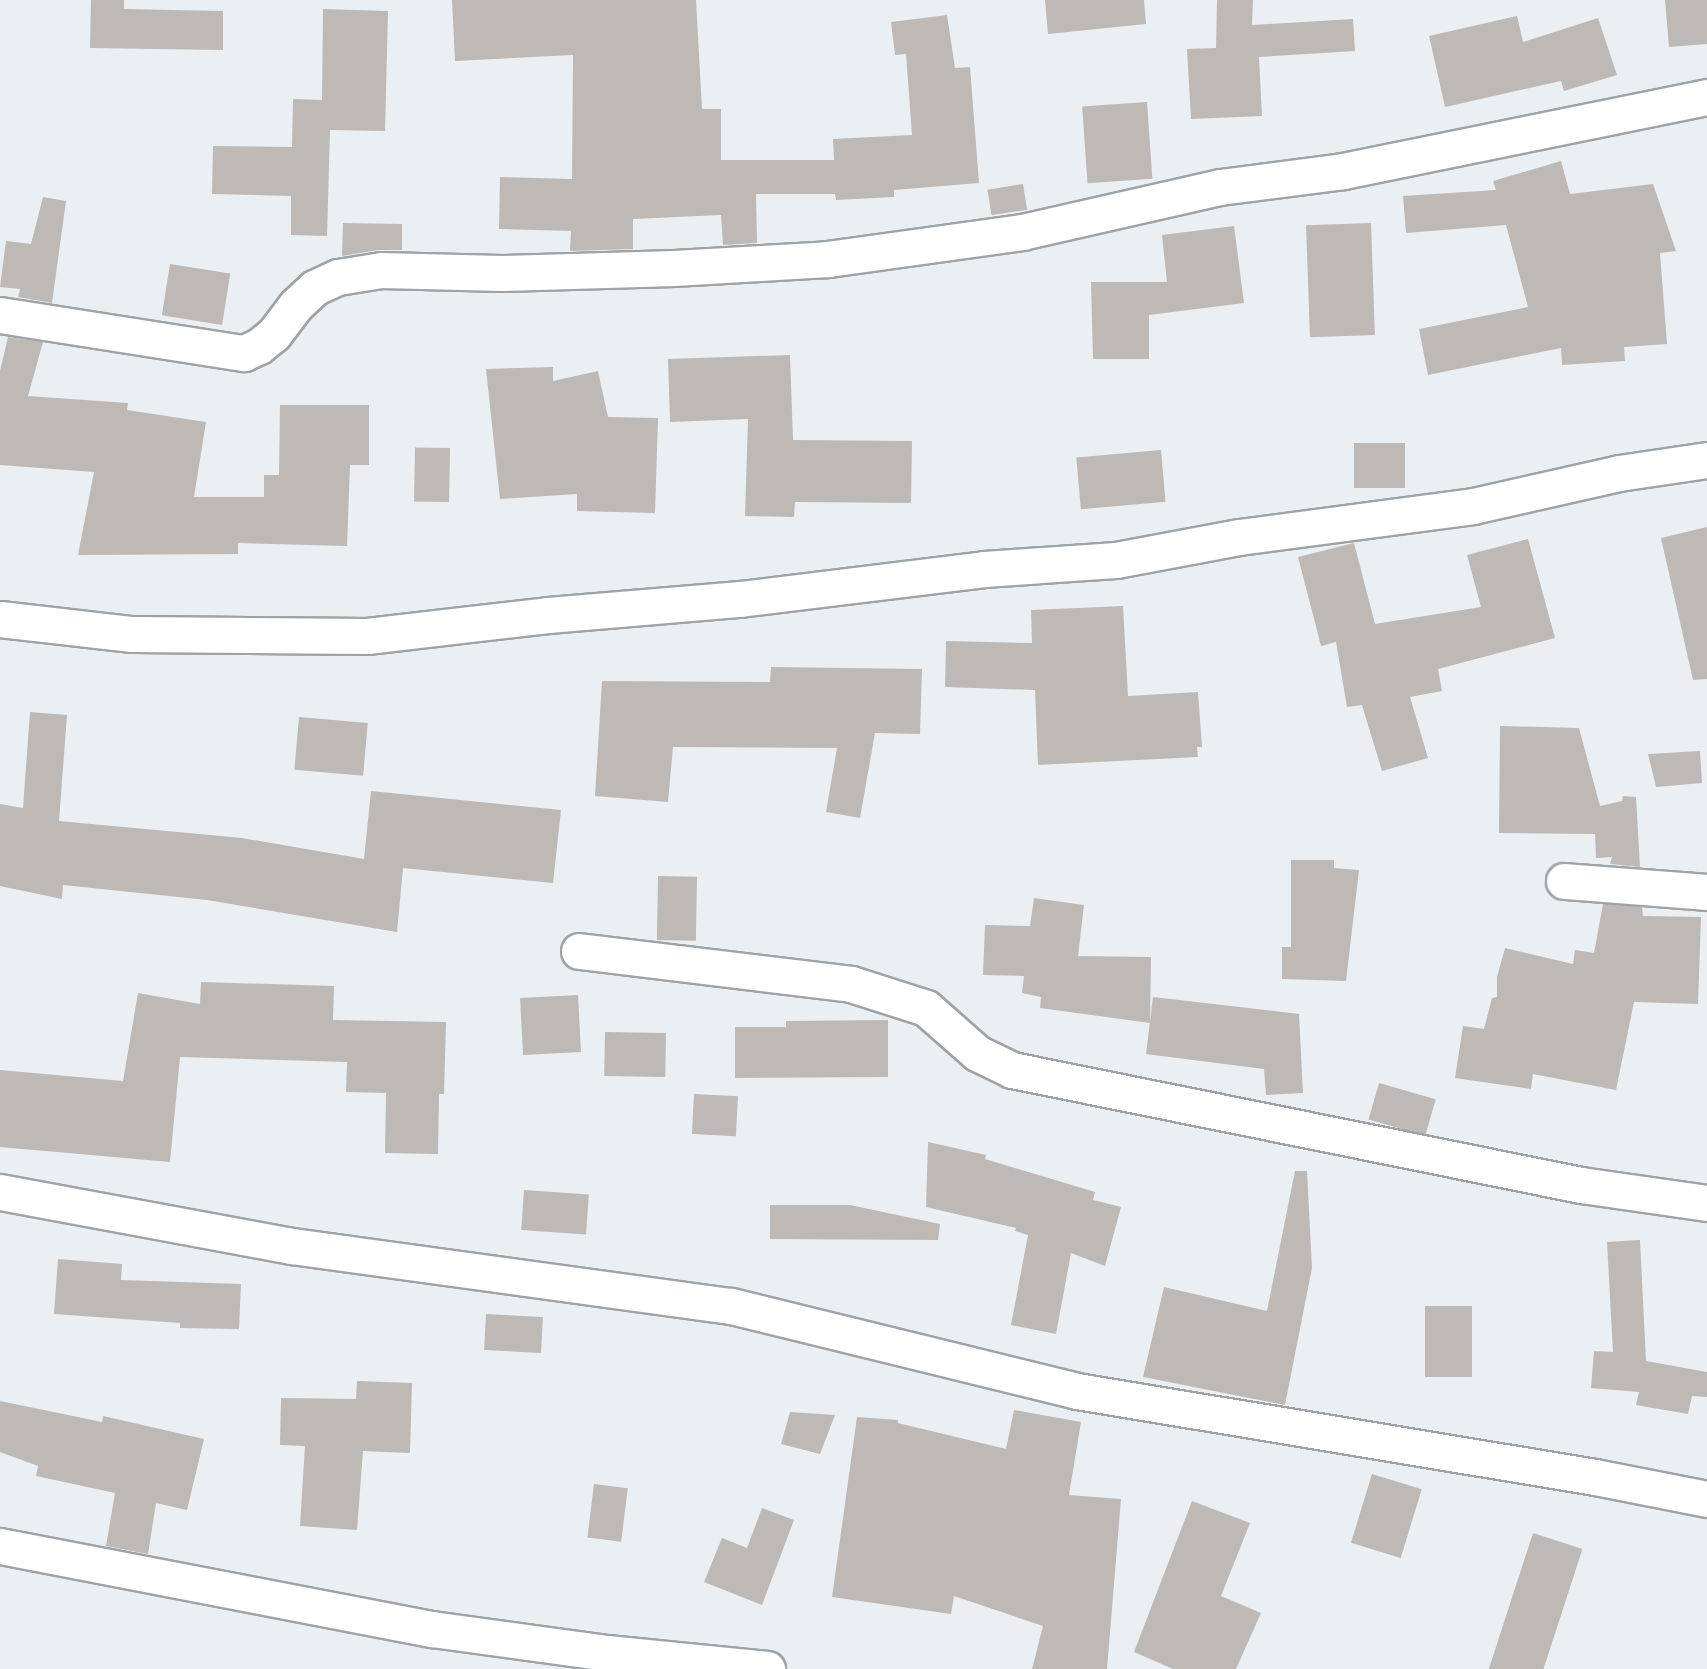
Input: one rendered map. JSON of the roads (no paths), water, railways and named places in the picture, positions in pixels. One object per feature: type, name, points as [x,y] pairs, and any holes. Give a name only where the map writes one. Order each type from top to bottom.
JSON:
[{"type":"street","points":[[0,315],[244,353],[260,346],[274,334],[296,305],[314,288],[338,277],[381,271],[503,273],[648,269],[828,259],[1022,232],[1220,187],[1343,171],[1707,97]]},
{"type":"street","points":[[0,620],[132,634],[367,636],[548,615],[740,599],[984,569],[1116,560],[1239,537],[1473,506],[1619,473],[1707,460]]},
{"type":"street","points":[[1564,881],[1707,892]]},
{"type":"street","points":[[579,951],[851,984],[926,1008],[977,1053],[1012,1070],[1581,1185],[1707,1203]]},
{"type":"street","points":[[0,1192],[292,1246],[731,1306],[1077,1391],[1595,1477],[1707,1499]]},
{"type":"street","points":[[0,1546],[432,1629],[607,1653],[767,1669]]}]
